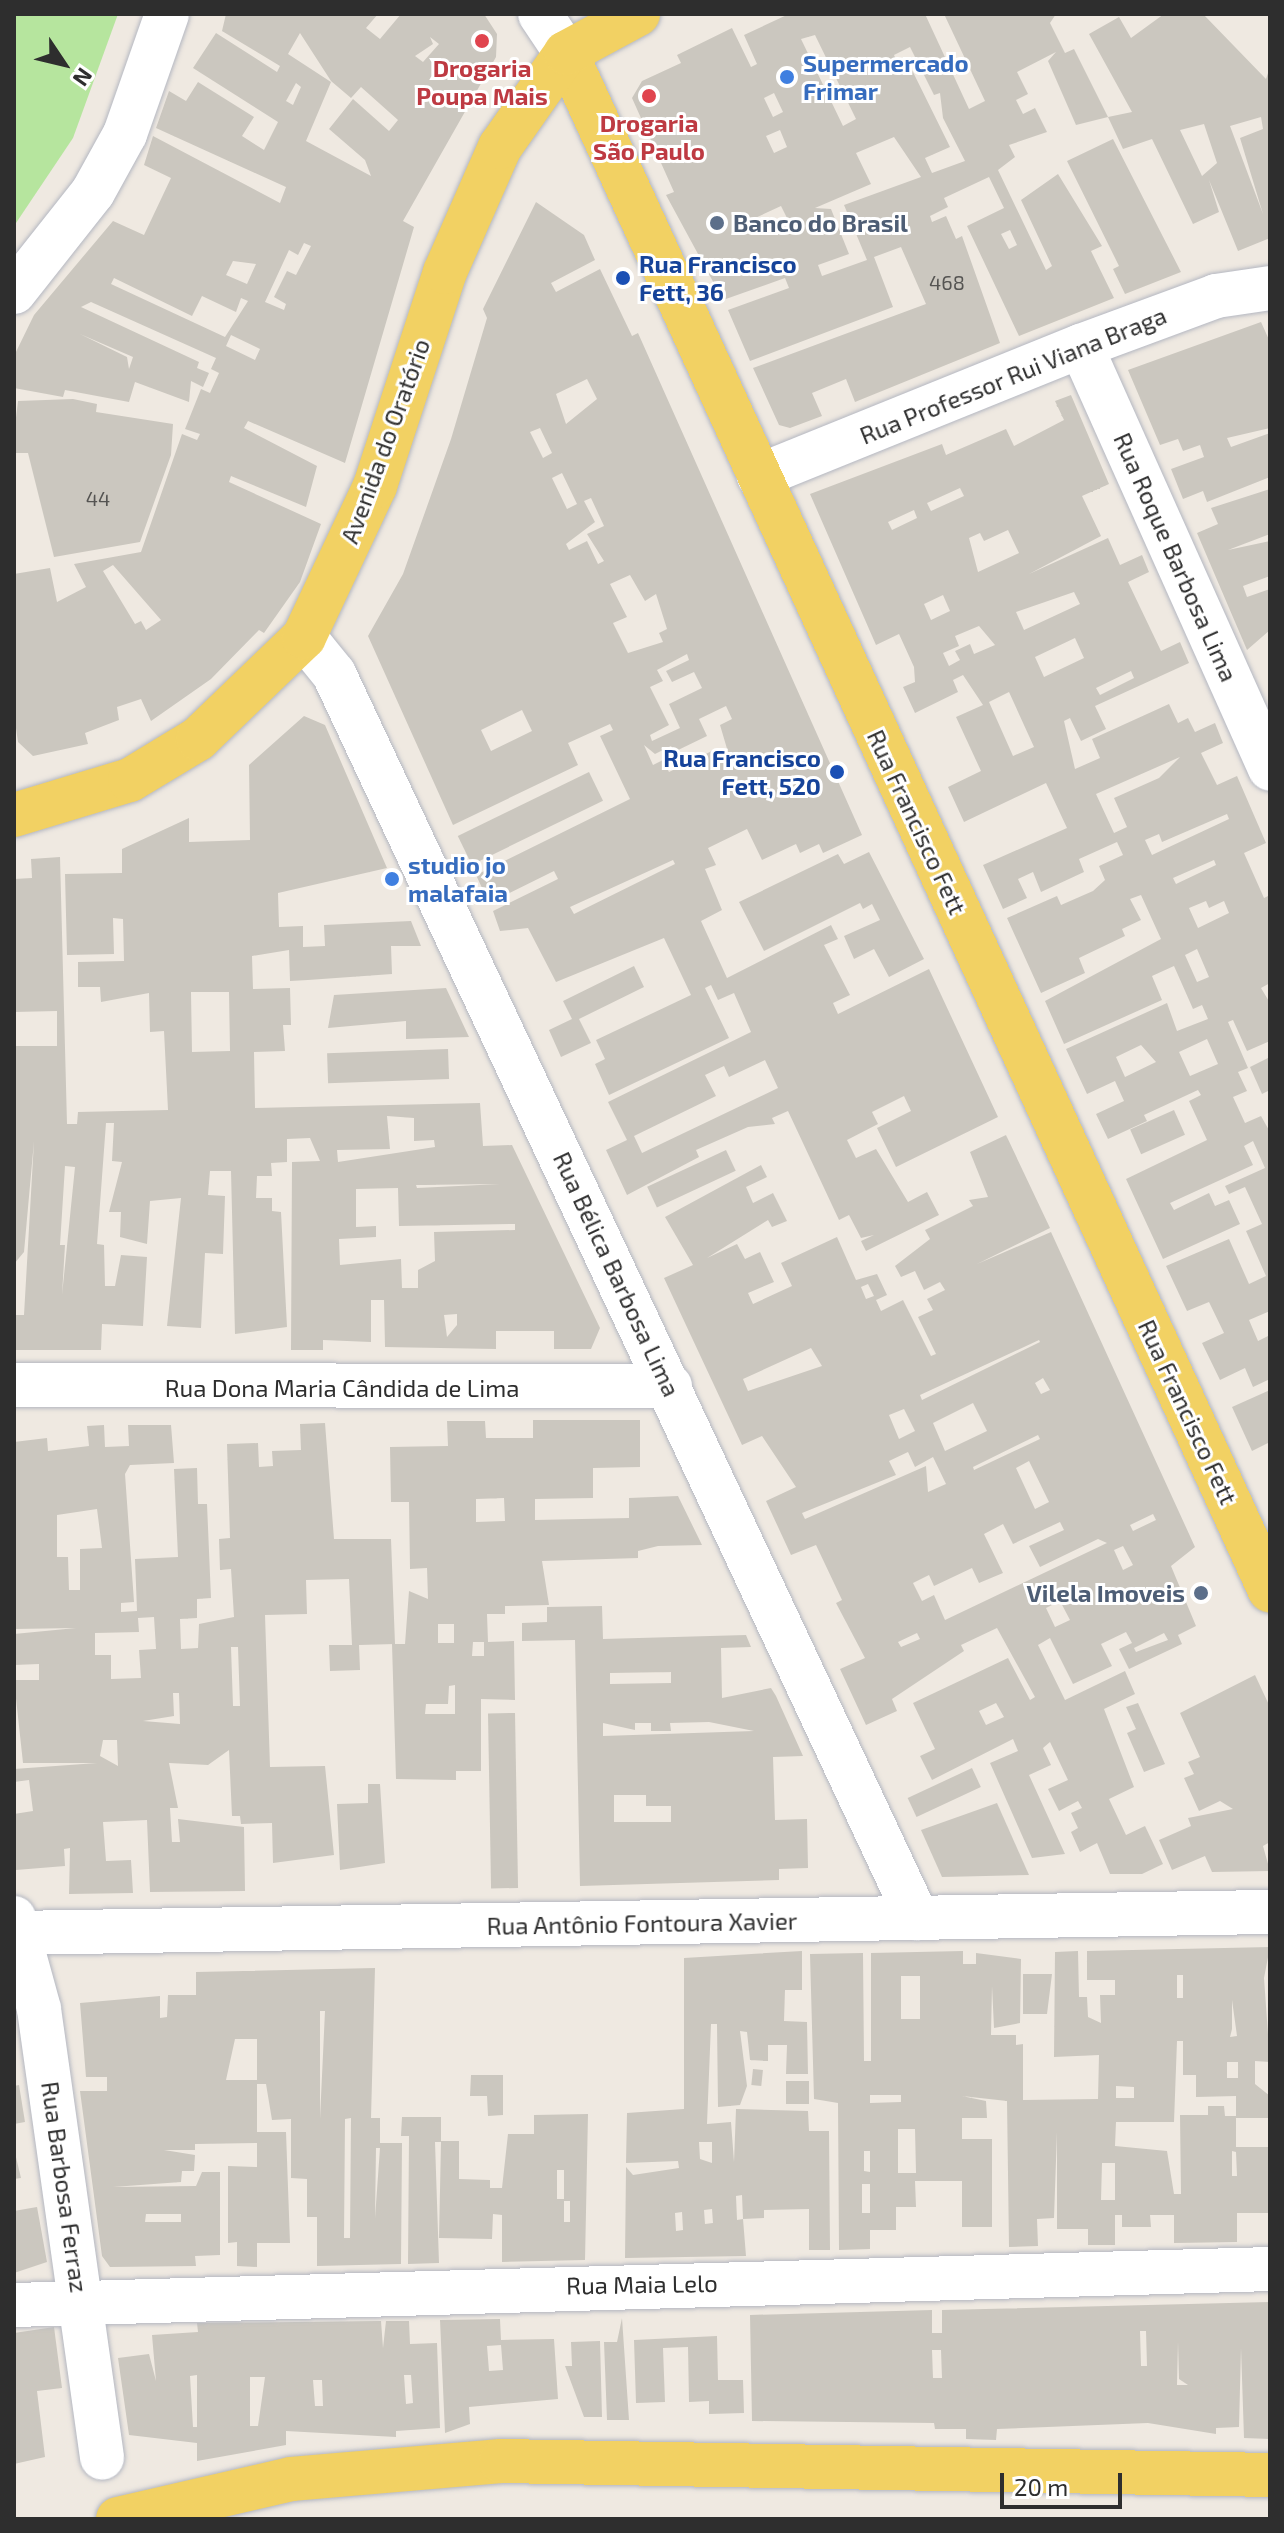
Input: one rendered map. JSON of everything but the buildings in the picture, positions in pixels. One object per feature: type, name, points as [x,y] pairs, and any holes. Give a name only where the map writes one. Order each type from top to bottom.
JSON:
[{"type":"main road","name":"Avenida do Oratório","points":[[14,815],[130,780],[198,739],[304,637],[375,486],[445,272],[500,147],[566,53],[638,14]]},
{"type":"main road","name":"Rua Francisco Fett","points":[[566,53],[1270,1591]]},
{"type":"main road","points":[[118,2519],[291,2479],[501,2461],[1270,2475]]},
{"type":"street","points":[[14,292],[93,192],[125,134],[167,14]]},
{"type":"street","points":[[540,14],[566,53]]},
{"type":"street","name":"Rua Professor Rui Viana Braga","points":[[759,476],[1081,346],[1216,296],[1270,288]]},
{"type":"street","name":"Rua Roque Barbosa Lima","points":[[1081,346],[1270,769]]},
{"type":"street","name":"Rua Bélica Barbosa Lima","points":[[304,637],[334,674],[917,1918]]},
{"type":"street","name":"Rua Dona Maria Cândida de Lima","points":[[14,1385],[670,1386]]},
{"type":"street","name":"Rua Antônio Fontoura Xavier","points":[[15,1928],[1270,1912]]},
{"type":"street","name":"Rua Barbosa Ferraz","points":[[15,1928],[39,2009],[102,2458]]},
{"type":"street","name":"Rua Maia Lelo","points":[[14,2305],[1270,2269]]},
{"type":"green space","points":[[14,14],[118,14],[73,138],[14,226]]},
{"type":"place","name":"Drogaria Poupa Mais","points":[[482,41]]},
{"type":"place","name":"Supermercado Frimar","points":[[787,77]]},
{"type":"place","name":"Drogaria São Paulo","points":[[649,96]]},
{"type":"place","name":"Banco do Brasil","points":[[717,223]]},
{"type":"place","name":"Rua Francisco Fett, 36","points":[[623,278]]},
{"type":"place","name":"Rua Francisco Fett, 520","points":[[837,772]]},
{"type":"place","name":"studio jo malafaia","points":[[392,879]]},
{"type":"place","name":"Vilela Imoveis","points":[[1201,1593]]}]
